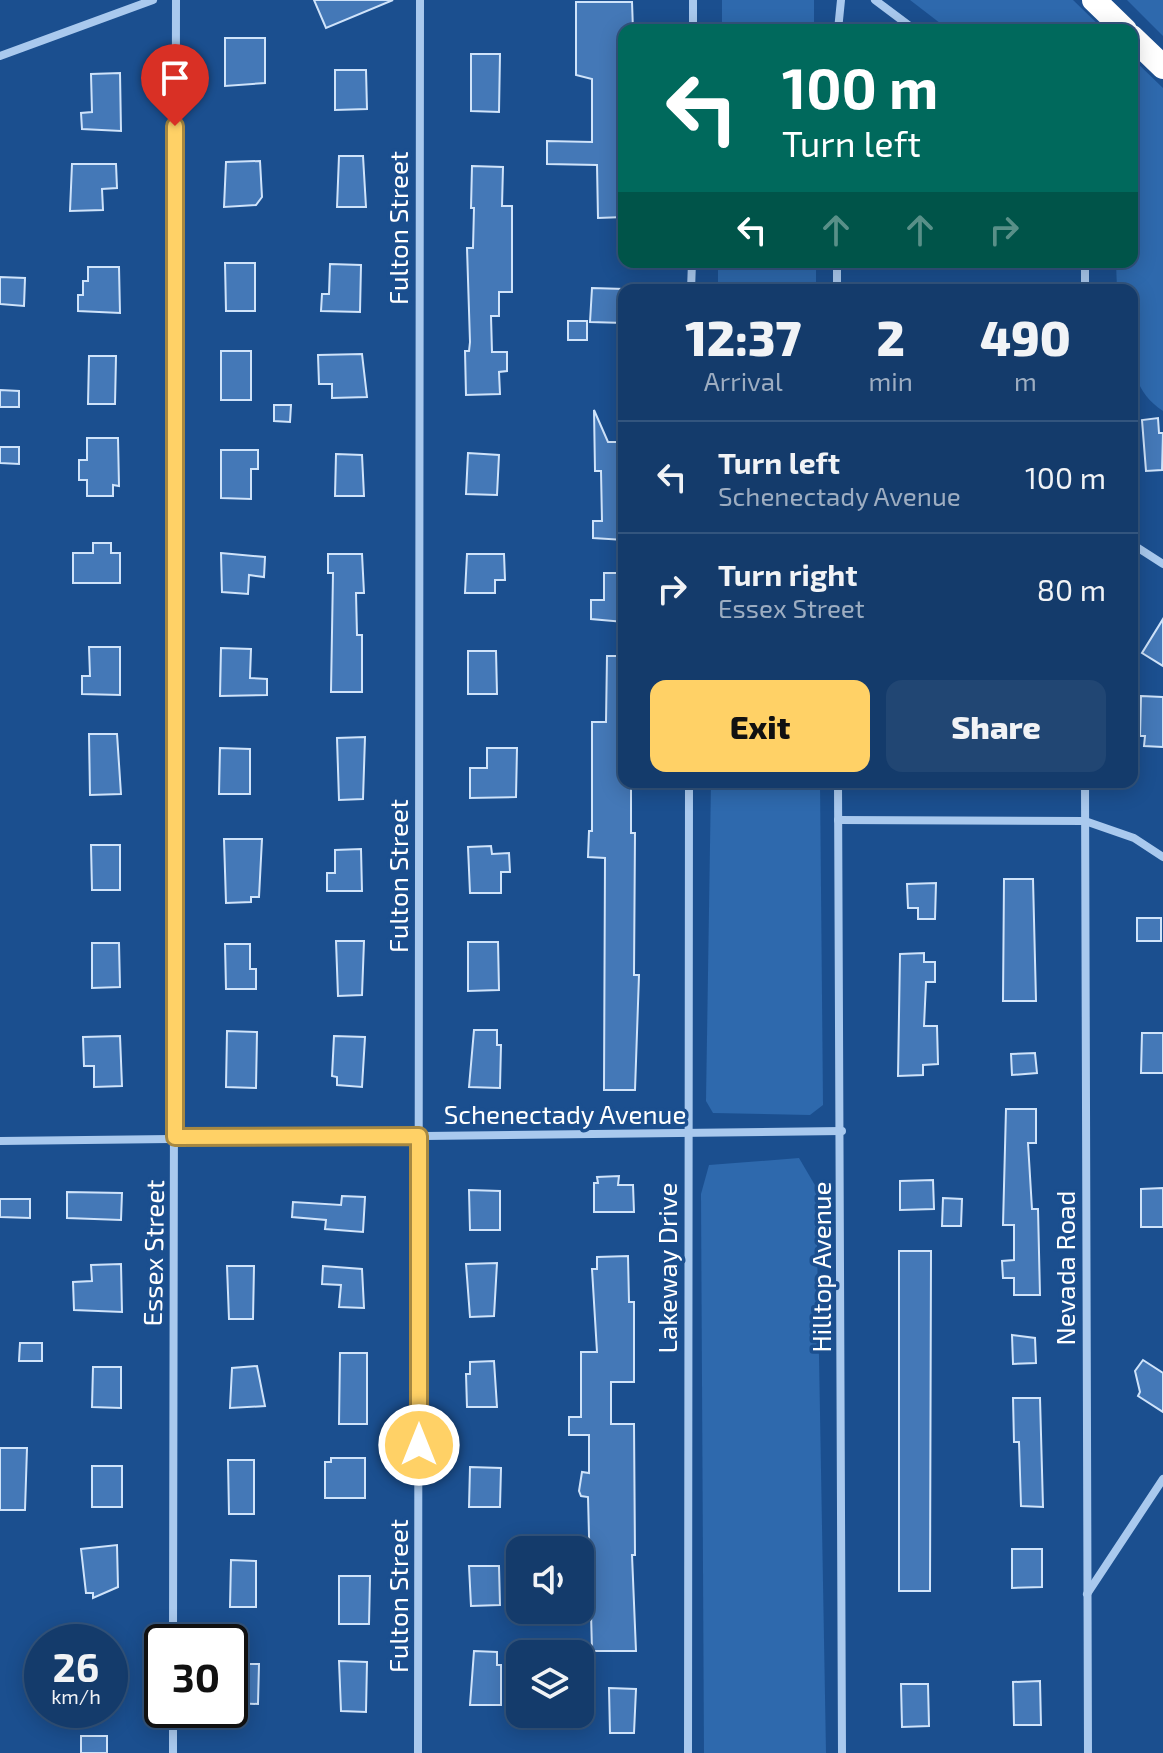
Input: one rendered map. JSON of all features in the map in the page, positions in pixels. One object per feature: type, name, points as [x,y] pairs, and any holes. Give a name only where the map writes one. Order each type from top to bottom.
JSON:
[{"type":"highway","points":[[1094,0],[1119,24]]},
{"type":"highway","points":[[1138,43],[1163,67]]},
{"type":"street","points":[[0,56],[153,0]]},
{"type":"street","name":"Essex Street","points":[[173,1624],[176,0]]},
{"type":"street","name":"Fulton Street","points":[[418,1753],[420,0]]},
{"type":"street","points":[[693,0],[693,24]]},
{"type":"street","points":[[839,24],[841,0]]},
{"type":"street","points":[[875,0],[907,24]]},
{"type":"street","points":[[1138,548],[1163,564]]},
{"type":"street","name":"Lakeway Drive","points":[[688,1753],[689,788]]},
{"type":"street","name":"Hilltop Avenue","points":[[838,788],[842,1131],[842,1753]]},
{"type":"street","name":"Nevada Road","points":[[1085,788],[1088,1753]]},
{"type":"street","points":[[838,820],[1085,821],[1134,838],[1163,857]]},
{"type":"street","name":"Schenectady Avenue","points":[[0,1141],[842,1131]]},
{"type":"street","points":[[1087,1595],[1163,1479]]},
{"type":"street","points":[[173,1728],[173,1753]]},
{"type":"shaded area","points":[[722,0],[814,0],[814,24],[722,24]]},
{"type":"shaded area","points":[[910,0],[1073,0],[1098,24],[941,24]]},
{"type":"shaded area","points":[[1127,0],[1163,0],[1163,36]]},
{"type":"shaded area","points":[[1138,64],[1163,88],[1163,411],[1150,400],[1138,381],[1138,284],[1117,284],[1116,268],[1138,268]]},
{"type":"shaded area","points":[[718,268],[816,268],[816,284],[718,284]]},
{"type":"shaded area","points":[[711,788],[820,788],[823,1105],[810,1115],[713,1113],[706,1101]]},
{"type":"shaded area","points":[[799,1158],[816,1187],[826,1753],[704,1753],[701,1194],[709,1165]]},
{"type":"building","points":[[314,0],[393,0],[326,28]]},
{"type":"building","points":[[576,2],[632,2],[633,24],[618,24],[618,217],[598,218],[597,165],[547,164],[547,141],[592,142],[592,79],[576,75]]},
{"type":"building","points":[[225,38],[265,38],[265,83],[225,86]]},
{"type":"building","points":[[471,54],[500,54],[499,112],[471,111]]},
{"type":"building","points":[[335,70],[366,70],[367,109],[335,110]]},
{"type":"building","points":[[120,73],[121,131],[82,129],[81,113],[92,112],[91,74]]},
{"type":"building","points":[[339,156],[363,156],[366,207],[337,207]]},
{"type":"building","points":[[260,161],[262,197],[256,205],[224,207],[226,162]]},
{"type":"building","points":[[72,164],[116,164],[117,188],[102,189],[103,210],[70,211]]},
{"type":"building","points":[[472,166],[503,167],[502,206],[512,206],[512,292],[499,292],[499,316],[491,316],[492,352],[507,352],[507,371],[499,372],[500,394],[466,395],[465,351],[469,351],[470,342],[467,248],[473,248]]},
{"type":"building","points":[[225,263],[255,263],[255,311],[226,311]]},
{"type":"building","points":[[330,264],[361,265],[360,312],[321,311],[322,294],[329,294]]},
{"type":"building","points":[[88,267],[119,267],[120,313],[78,311],[78,295],[83,295],[83,281],[88,281]]},
{"type":"building","points":[[0,277],[25,278],[24,306],[0,304]]},
{"type":"building","points":[[592,288],[618,289],[618,323],[590,322]]},
{"type":"building","points":[[568,321],[587,321],[587,340],[568,340]]},
{"type":"building","points":[[221,351],[251,351],[251,400],[221,400]]},
{"type":"building","points":[[362,354],[367,397],[332,398],[332,384],[319,384],[318,355]]},
{"type":"building","points":[[89,356],[116,356],[115,404],[88,404]]},
{"type":"building","points":[[0,390],[19,391],[19,407],[0,407]]},
{"type":"building","points":[[274,405],[291,405],[290,422],[274,421]]},
{"type":"building","points":[[594,410],[608,442],[618,442],[618,540],[593,538],[593,521],[602,521],[601,471],[595,471]]},
{"type":"building","points":[[1158,418],[1159,433],[1163,433],[1162,470],[1146,471],[1142,420]]},
{"type":"building","points":[[87,438],[118,438],[119,486],[113,485],[113,496],[87,496],[87,480],[79,480],[79,460],[87,460]]},
{"type":"building","points":[[0,447],[19,447],[19,464],[0,463]]},
{"type":"building","points":[[221,450],[258,450],[258,469],[251,469],[251,499],[221,498]]},
{"type":"building","points":[[468,453],[499,455],[497,495],[466,494]]},
{"type":"building","points":[[336,454],[362,455],[364,496],[335,496]]},
{"type":"building","points":[[93,543],[111,543],[111,553],[120,553],[120,583],[73,583],[73,553],[93,553]]},
{"type":"building","points":[[221,553],[265,557],[264,577],[249,575],[248,594],[222,592]]},
{"type":"building","points":[[328,554],[362,554],[364,593],[356,593],[357,635],[362,635],[362,692],[331,692],[333,573],[328,573]]},
{"type":"building","points":[[467,554],[504,554],[505,580],[495,580],[495,593],[465,593]]},
{"type":"building","points":[[604,573],[618,573],[618,621],[591,619],[591,600],[604,600]]},
{"type":"building","points":[[1163,619],[1163,666],[1142,653]]},
{"type":"building","points":[[89,647],[120,647],[120,695],[82,694],[82,676],[90,676]]},
{"type":"building","points":[[221,648],[251,649],[250,678],[267,679],[267,695],[220,696]]},
{"type":"building","points":[[468,651],[496,651],[497,694],[468,694]]},
{"type":"building","points":[[607,656],[618,656],[618,788],[631,788],[631,833],[635,833],[634,975],[639,975],[635,1090],[604,1090],[605,858],[588,857],[589,831],[592,831],[592,722],[606,722]]},
{"type":"building","points":[[1141,696],[1163,697],[1163,747],[1144,746],[1145,736],[1140,736]]},
{"type":"building","points":[[89,734],[117,734],[121,794],[90,795]]},
{"type":"building","points":[[365,737],[363,799],[339,800],[337,738]]},
{"type":"building","points":[[220,748],[250,749],[250,794],[219,794]]},
{"type":"building","points":[[487,748],[517,748],[516,797],[470,798],[470,768],[487,768]]},
{"type":"building","points":[[224,839],[262,839],[259,897],[251,897],[251,902],[226,903]]},
{"type":"building","points":[[91,845],[120,845],[120,890],[92,890]]},
{"type":"building","points":[[491,846],[492,854],[509,853],[510,872],[501,872],[501,893],[470,893],[468,847]]},
{"type":"building","points":[[361,849],[362,891],[327,891],[327,873],[335,873],[335,850]]},
{"type":"building","points":[[1004,879],[1033,879],[1036,1001],[1003,1001]]},
{"type":"building","points":[[936,883],[935,919],[918,919],[918,908],[908,908],[907,884]]},
{"type":"building","points":[[1137,918],[1161,918],[1161,941],[1137,941]]},
{"type":"building","points":[[336,941],[364,941],[362,995],[338,996]]},
{"type":"building","points":[[468,942],[498,942],[499,990],[468,991]]},
{"type":"building","points":[[92,943],[119,943],[120,987],[92,988]]},
{"type":"building","points":[[225,944],[250,944],[250,969],[256,969],[256,989],[226,989]]},
{"type":"building","points":[[924,953],[924,962],[935,962],[935,982],[926,982],[924,1026],[937,1026],[938,1064],[923,1065],[923,1075],[898,1076],[900,954]]},
{"type":"building","points":[[474,1030],[497,1030],[497,1045],[501,1045],[500,1088],[469,1087]]},
{"type":"building","points":[[227,1031],[257,1032],[256,1088],[226,1087]]},
{"type":"building","points":[[1142,1033],[1163,1033],[1163,1073],[1141,1073]]},
{"type":"building","points":[[120,1036],[122,1086],[94,1087],[94,1066],[84,1066],[83,1037]]},
{"type":"building","points":[[334,1036],[365,1037],[362,1087],[337,1085],[337,1077],[332,1076]]},
{"type":"building","points":[[1035,1053],[1037,1073],[1012,1075],[1011,1054]]},
{"type":"building","points":[[1006,1109],[1036,1109],[1036,1143],[1028,1143],[1032,1209],[1038,1209],[1040,1295],[1014,1295],[1014,1278],[1003,1278],[1002,1261],[1014,1260],[1014,1225],[1003,1225]]},
{"type":"building","points":[[619,1176],[618,1185],[633,1185],[634,1212],[594,1212],[594,1183],[598,1183],[597,1177]]},
{"type":"building","points":[[933,1180],[934,1209],[900,1210],[900,1181]]},
{"type":"building","points":[[1163,1188],[1163,1227],[1141,1227],[1141,1189]]},
{"type":"building","points":[[469,1190],[500,1191],[500,1230],[470,1230]]},
{"type":"building","points":[[67,1192],[122,1193],[121,1220],[67,1218]]},
{"type":"building","points":[[342,1196],[365,1197],[363,1232],[325,1229],[326,1220],[292,1217],[293,1202],[341,1205]]},
{"type":"building","points":[[943,1198],[962,1199],[961,1226],[942,1226]]},
{"type":"building","points":[[0,1199],[30,1199],[30,1218],[0,1217]]},
{"type":"building","points":[[899,1251],[931,1251],[930,1591],[899,1591]]},
{"type":"building","points":[[628,1256],[629,1302],[634,1302],[634,1382],[611,1382],[611,1424],[634,1424],[635,1555],[632,1555],[636,1651],[594,1651],[591,1624],[594,1624],[594,1536],[589,1536],[588,1497],[581,1496],[579,1491],[582,1472],[589,1473],[589,1435],[569,1435],[569,1417],[581,1417],[581,1352],[597,1352],[592,1269],[597,1269],[597,1257]]},
{"type":"building","points":[[497,1263],[494,1316],[470,1317],[466,1264]]},
{"type":"building","points":[[121,1264],[122,1312],[74,1310],[73,1282],[92,1281],[91,1265]]},
{"type":"building","points":[[227,1266],[254,1266],[253,1319],[229,1319]]},
{"type":"building","points":[[323,1266],[362,1269],[364,1308],[339,1307],[341,1285],[322,1284]]},
{"type":"building","points":[[1012,1335],[1035,1338],[1036,1363],[1013,1364]]},
{"type":"building","points":[[20,1343],[42,1343],[42,1361],[19,1361]]},
{"type":"building","points":[[340,1353],[367,1353],[367,1424],[339,1424]]},
{"type":"building","points":[[1143,1360],[1163,1373],[1163,1412],[1138,1396],[1140,1392],[1135,1371]]},
{"type":"building","points":[[494,1361],[497,1407],[467,1407],[466,1374],[470,1374],[470,1362]]},
{"type":"building","points":[[257,1366],[265,1406],[230,1408],[232,1368]]},
{"type":"building","points":[[93,1367],[121,1367],[121,1408],[92,1407]]},
{"type":"building","points":[[1013,1398],[1040,1398],[1043,1507],[1021,1506],[1019,1442],[1014,1442]]},
{"type":"building","points":[[0,1448],[27,1448],[25,1510],[0,1510]]},
{"type":"building","points":[[331,1458],[365,1458],[365,1498],[325,1498],[325,1462],[331,1462]]},
{"type":"building","points":[[228,1460],[254,1460],[254,1514],[229,1514]]},
{"type":"building","points":[[92,1466],[122,1466],[122,1507],[92,1507]]},
{"type":"building","points":[[470,1467],[501,1468],[500,1507],[469,1507]]},
{"type":"building","points":[[117,1545],[118,1587],[93,1598],[93,1593],[86,1593],[81,1549]]},
{"type":"building","points":[[1012,1549],[1042,1549],[1042,1587],[1012,1588]]},
{"type":"building","points":[[231,1560],[256,1561],[256,1607],[230,1607]]},
{"type":"building","points":[[469,1566],[499,1566],[500,1605],[471,1606]]},
{"type":"building","points":[[339,1576],[370,1576],[369,1624],[339,1624]]},
{"type":"building","points":[[474,1651],[497,1652],[497,1665],[501,1665],[501,1705],[470,1705]]},
{"type":"building","points":[[339,1661],[367,1662],[366,1712],[341,1711]]},
{"type":"building","points":[[248,1664],[259,1664],[258,1704],[248,1704]]},
{"type":"building","points":[[1040,1681],[1041,1725],[1014,1725],[1013,1682]]},
{"type":"building","points":[[901,1684],[928,1684],[929,1726],[902,1727]]},
{"type":"building","points":[[609,1688],[636,1689],[634,1733],[610,1733]]},
{"type":"building","points":[[81,1736],[107,1736],[107,1753],[81,1753]]},
{"type":"route","points":[[175,126],[175,1137],[419,1136],[419,1445]]}]
